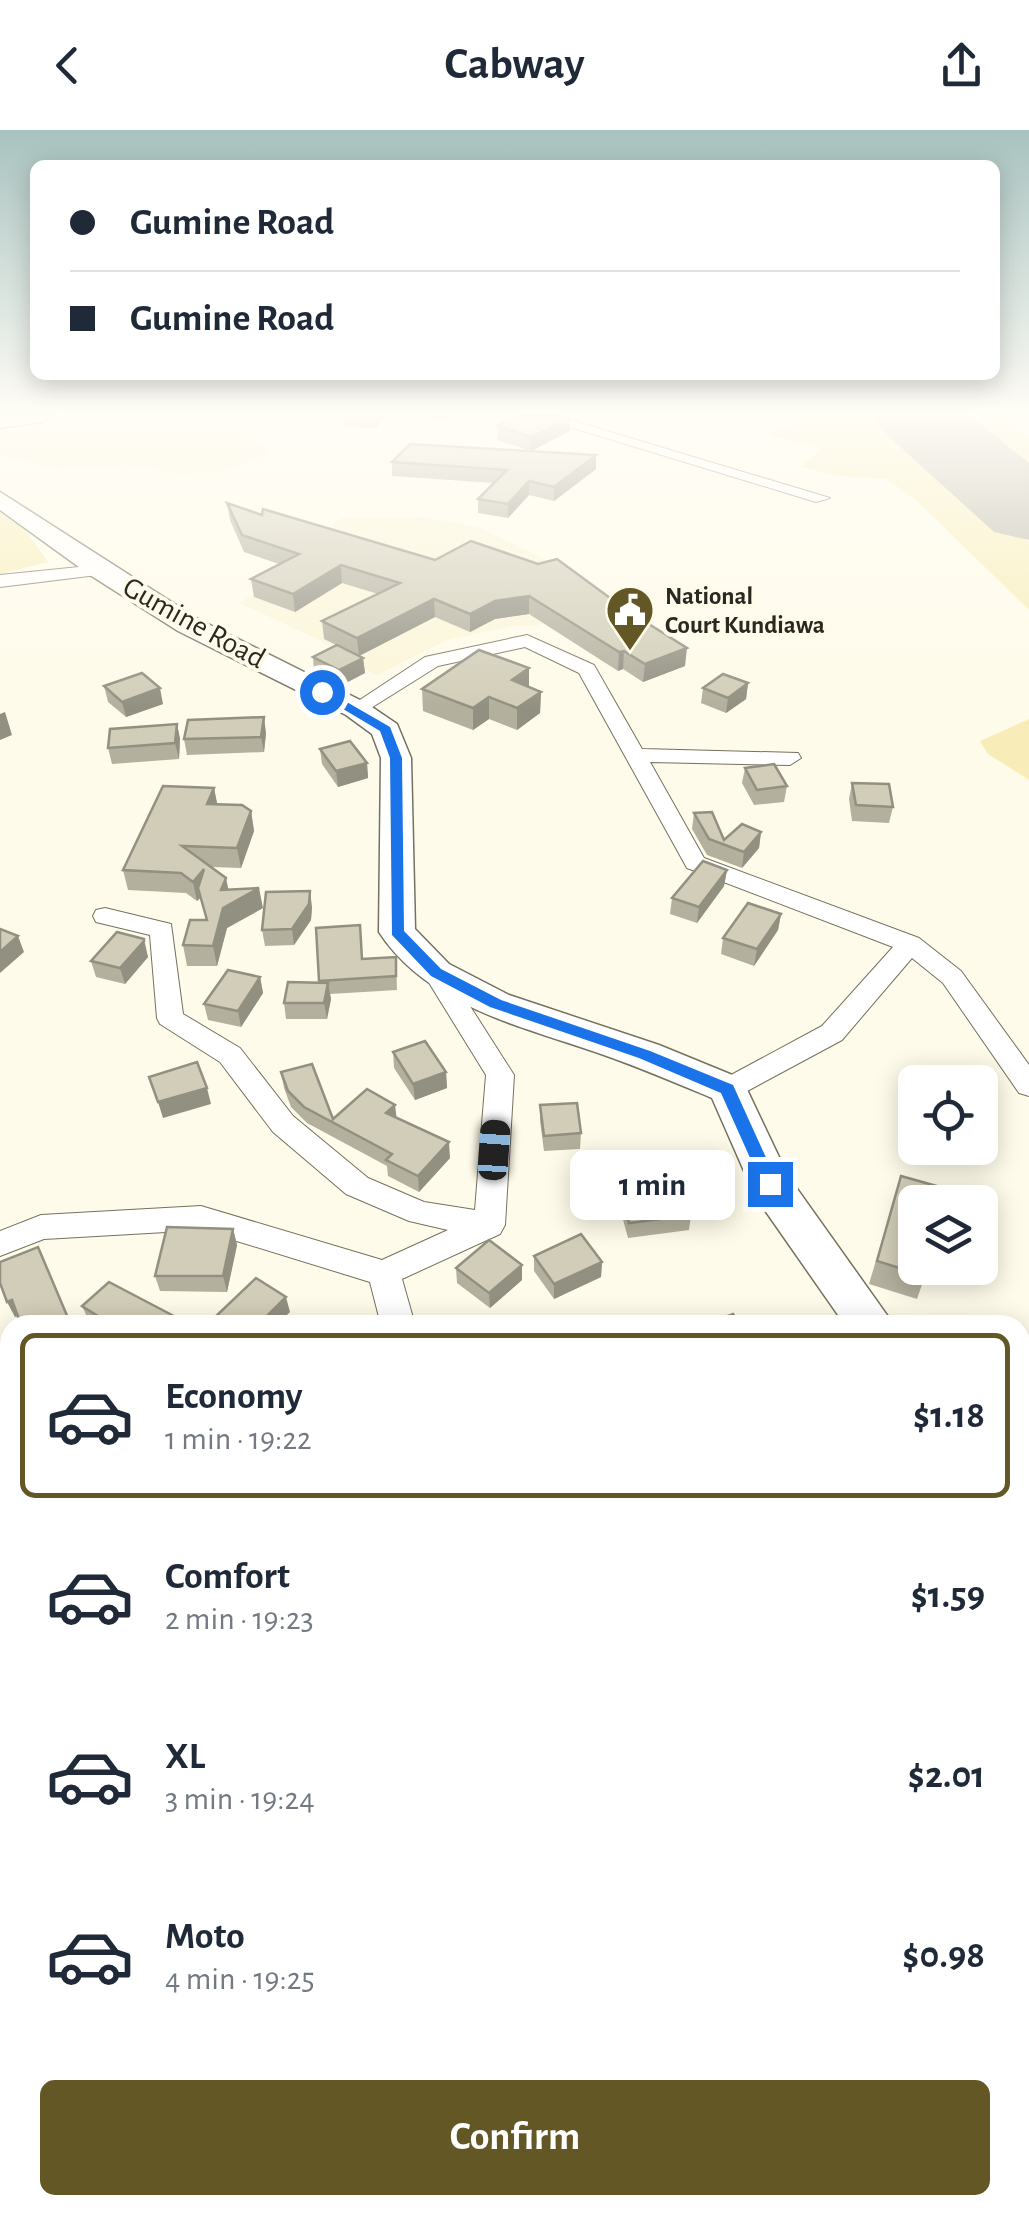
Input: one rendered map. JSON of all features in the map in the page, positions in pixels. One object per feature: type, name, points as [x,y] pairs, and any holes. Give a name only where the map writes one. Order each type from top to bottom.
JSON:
[{"type":"main road","name":"Gumine Road","points":[[20,513],[99,570],[188,625],[356,709],[386,730],[396,758],[397,932],[436,972],[496,1004],[645,1055],[728,1089]]},
{"type":"main road","points":[[728,1089],[770,1184],[864,1315]]},
{"type":"street","points":[[0,581],[99,570]]},
{"type":"street","points":[[356,709],[432,661],[526,641],[587,669],[695,862],[910,944],[952,976],[1029,1086]]},
{"type":"street","points":[[634,755],[790,758]]},
{"type":"street","points":[[105,916],[162,930],[170,1018],[230,1055],[283,1124],[357,1186],[420,1213],[489,1225]]},
{"type":"street","points":[[728,1089],[832,1034],[910,944]]},
{"type":"street","points":[[436,972],[500,1074],[489,1225]]},
{"type":"street","points":[[0,1244],[41,1226],[201,1218],[384,1273],[489,1225]]},
{"type":"street","points":[[384,1273],[395,1315]]},
{"type":"shaded area","points":[[0,513],[4,513],[19,522],[48,562],[0,574]]},
{"type":"shaded area","points":[[930,513],[996,513],[1029,542],[1029,610]]},
{"type":"shaded area","points":[[931,513],[1029,513],[1029,606]]},
{"type":"shaded area","points":[[423,517],[478,527],[585,579],[617,600],[535,626],[512,626],[447,640],[377,675],[332,654],[338,649],[240,603],[303,560],[340,518]]},
{"type":"shaded area","points":[[1029,719],[1029,780],[988,754],[980,741]]},
{"type":"building","points":[[232,513],[278,513],[435,560],[471,541],[538,564],[557,559],[687,648],[645,664],[529,596],[495,601],[470,614],[434,599],[357,638],[322,621],[400,583],[341,565],[293,594],[251,579],[299,554],[242,535]]},
{"type":"building","points":[[337,645],[363,658],[339,670],[313,657]]},
{"type":"building","points":[[479,650],[529,668],[512,680],[541,692],[517,708],[489,697],[473,708],[422,689]]},
{"type":"building","points":[[142,673],[160,688],[122,702],[104,686]]},
{"type":"building","points":[[723,674],[748,683],[728,698],[703,688]]},
{"type":"building","points":[[264,717],[261,737],[184,739],[188,720]]},
{"type":"building","points":[[177,724],[175,743],[108,748],[110,729]]},
{"type":"building","points":[[350,741],[367,763],[336,771],[320,749]]},
{"type":"building","points":[[774,764],[787,786],[757,790],[745,768]]},
{"type":"building","points":[[852,783],[889,784],[893,807],[856,805]]},
{"type":"building","points":[[163,786],[214,788],[207,804],[242,805],[251,811],[237,848],[182,846],[226,878],[221,890],[259,888],[223,908],[213,946],[183,945],[190,920],[207,920],[198,888],[204,869],[193,882],[181,873],[123,870]]},
{"type":"building","points":[[712,812],[724,840],[742,824],[761,832],[744,852],[709,839],[694,813]]},
{"type":"building","points":[[703,861],[727,870],[699,907],[672,898]]},
{"type":"building","points":[[310,891],[309,904],[292,929],[262,930],[266,892]]},
{"type":"building","points":[[748,903],[781,914],[757,949],[723,938]]},
{"type":"building","points":[[360,925],[362,959],[396,957],[396,976],[319,981],[316,928]]},
{"type":"building","points":[[0,929],[18,936],[0,952]]},
{"type":"building","points":[[117,932],[144,941],[120,968],[91,961]]},
{"type":"building","points":[[228,970],[260,977],[238,1011],[204,1004]]},
{"type":"building","points":[[288,982],[328,983],[324,1003],[284,1003]]},
{"type":"building","points":[[425,1041],[446,1072],[413,1084],[393,1052]]},
{"type":"building","points":[[197,1062],[207,1088],[158,1102],[149,1077]]},
{"type":"building","points":[[312,1064],[333,1119],[367,1089],[395,1105],[386,1113],[449,1142],[418,1176],[386,1160],[392,1154],[304,1107],[288,1091],[281,1072]]},
{"type":"building","points":[[577,1103],[581,1133],[544,1136],[540,1105]]},
{"type":"building","points":[[901,1176],[933,1185],[898,1185]]},
{"type":"building","points":[[680,1178],[691,1215],[629,1223],[620,1185]]},
{"type":"building","points":[[898,1187],[898,1268],[877,1261]]},
{"type":"building","points":[[167,1227],[233,1229],[223,1276],[155,1276]]},
{"type":"building","points":[[581,1234],[602,1262],[554,1284],[534,1256]]},
{"type":"building","points":[[489,1240],[522,1265],[489,1293],[456,1268]]},
{"type":"building","points":[[38,1247],[67,1315],[17,1315],[0,1283],[0,1262]]},
{"type":"building","points":[[256,1278],[286,1297],[268,1315],[217,1315]]},
{"type":"building","points":[[109,1282],[172,1315],[96,1315],[82,1306]]},
{"type":"place","name":"National Court Kundiawa","points":[[630,652]]},
{"type":"route","points":[[322,692],[386,730],[396,758],[397,932],[436,972],[496,1004],[645,1055],[728,1089],[770,1184]]}]
